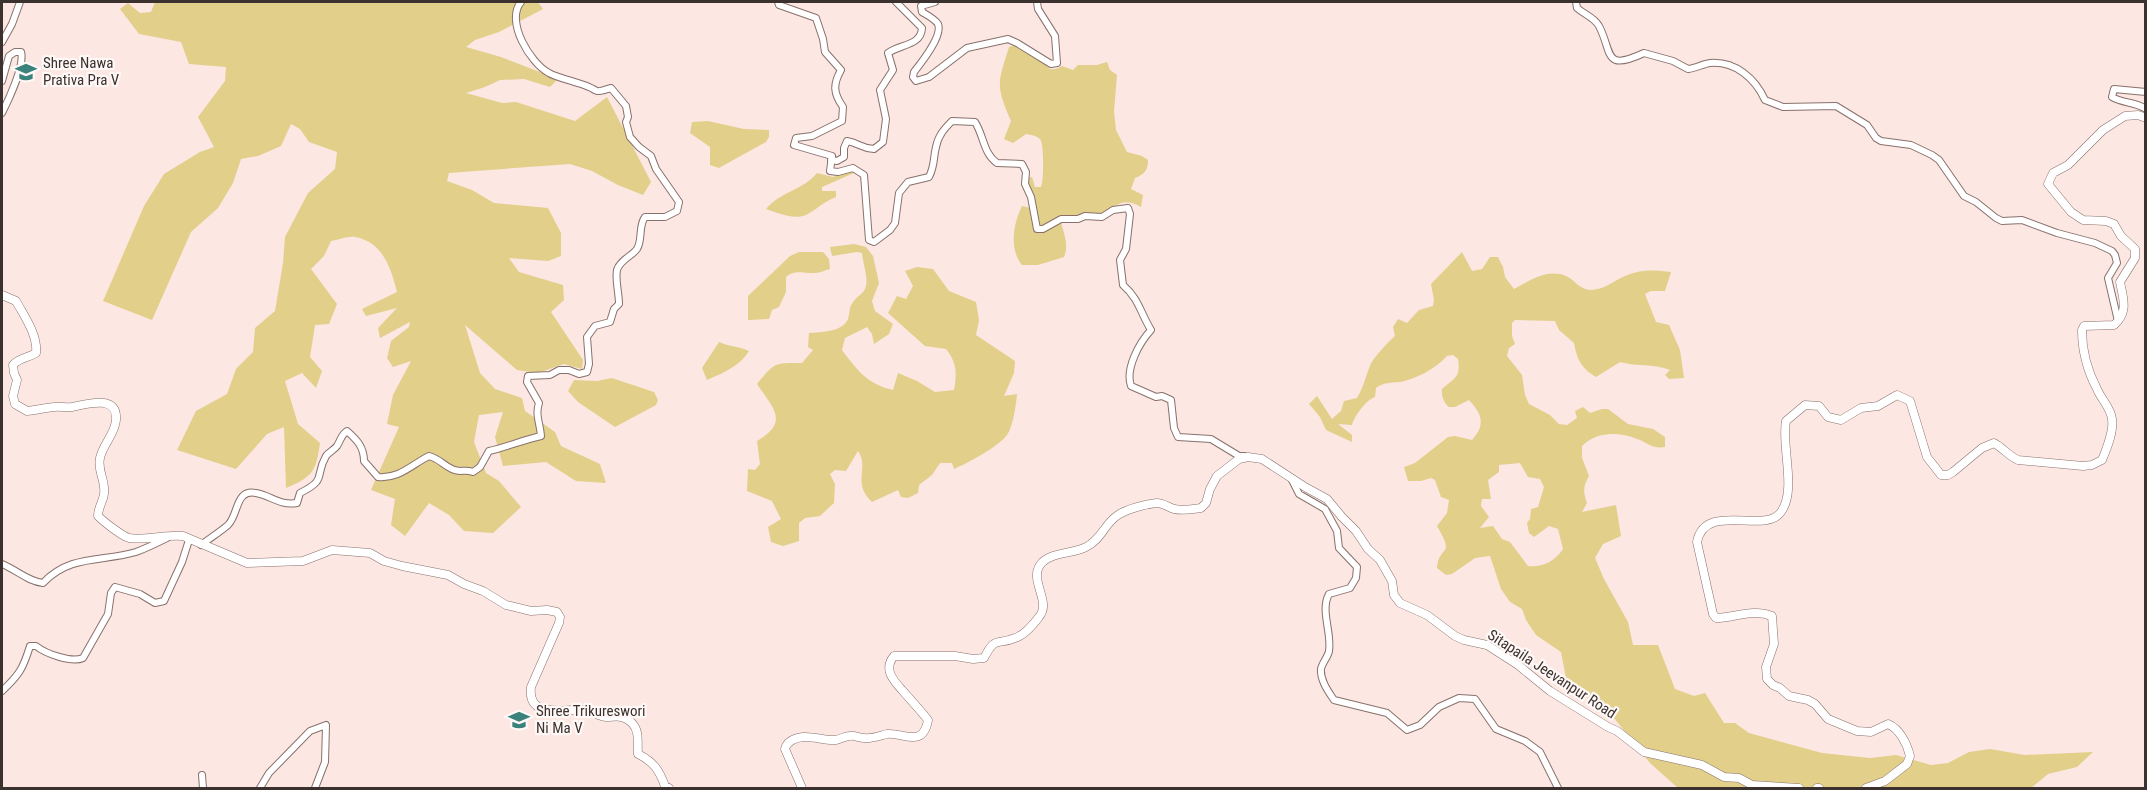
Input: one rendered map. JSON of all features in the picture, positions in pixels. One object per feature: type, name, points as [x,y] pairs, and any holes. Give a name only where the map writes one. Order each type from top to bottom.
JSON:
[{"type":"street","points":[[2,42],[20,2]]},
{"type":"street","points":[[201,545],[229,524],[235,514],[238,500],[244,494],[252,492],[265,495],[288,505],[297,502],[300,493],[315,486],[321,477],[327,456],[337,446],[340,435],[347,431],[358,440],[364,451],[364,461],[378,477],[389,478],[402,474],[429,456],[439,459],[450,469],[473,472],[480,467],[489,451],[513,445],[523,439],[540,436],[540,426],[535,414],[538,403],[527,382],[528,376],[550,375],[559,370],[569,370],[579,374],[587,372],[589,351],[587,337],[595,326],[610,322],[614,309],[619,303],[617,269],[636,249],[640,240],[641,222],[645,217],[666,217],[677,211],[679,202],[656,168],[651,156],[630,137],[626,122],[628,117],[626,106],[610,88],[596,91],[549,73],[534,58],[519,36],[515,20],[518,5],[521,2]]},
{"type":"street","points":[[778,2],[779,5],[816,18],[825,52],[842,70],[834,82],[836,97],[843,107],[842,121],[812,136],[796,138],[794,145],[832,156],[830,171],[838,172],[853,168],[864,175],[869,240],[874,242],[890,230],[895,223],[899,193],[908,182],[929,177],[935,165],[940,134],[952,121],[975,122],[982,134],[984,150],[997,164],[1022,164],[1026,172],[1025,184],[1031,197],[1036,229],[1043,229],[1061,219],[1101,217],[1113,210],[1128,208],[1130,214],[1126,249],[1120,260],[1123,285],[1134,295],[1142,316],[1151,330],[1140,343],[1135,360],[1131,364],[1129,380],[1131,387],[1171,400],[1174,428],[1178,437],[1211,439],[1239,456],[1248,457]]},
{"type":"street","points":[[831,160],[837,161],[844,157],[847,141],[854,142],[861,148],[874,149],[883,142],[886,119],[880,90],[893,70],[888,53],[914,42],[922,32],[922,28],[896,2]]},
{"type":"street","points":[[935,2],[921,6],[922,12],[936,22],[938,29],[934,43],[914,72],[916,81],[929,77],[967,48],[1008,39],[1051,64],[1057,63],[1055,36],[1038,9],[1037,2]]},
{"type":"street","points":[[1576,2],[1577,8],[1591,16],[1599,26],[1607,51],[1611,57],[1619,61],[1631,60],[1644,53],[1673,61],[1688,69],[1708,63],[1722,63],[1737,68],[1760,89],[1765,100],[1773,104],[1836,106],[1868,125],[1876,138],[1881,141],[1911,146],[1932,155],[1939,160],[1964,196],[2002,221],[2022,220],[2057,233],[2095,243],[2112,251],[2117,263],[2108,278],[2118,321]]},
{"type":"street","points":[[2,81],[9,56],[15,52],[21,52],[18,72],[2,113]]},
{"type":"street","points":[[2145,92],[2114,88],[2112,97],[2120,101],[2137,103],[2145,109]]},
{"type":"street","points":[[1866,789],[1885,781],[1907,764],[1910,756],[1902,737],[1893,726],[1888,724],[1864,733],[1838,724],[1828,719],[1815,704],[1790,696],[1773,685],[1767,679],[1766,673],[1774,644],[1772,616],[1766,613],[1743,613],[1716,618],[1713,615],[1698,550],[1698,535],[1707,527],[1725,519],[1757,522],[1776,517],[1782,512],[1787,490],[1786,421],[1805,405],[1818,406],[1828,417],[1841,420],[1860,408],[1878,406],[1897,395],[1903,396],[1910,401],[1927,457],[1941,475],[1953,472],[1982,448],[1994,443],[2018,460],[2083,466],[2102,460],[2113,427],[2112,414],[2097,390],[2086,359],[2082,330],[2084,326],[2089,325],[2114,325],[2123,314],[2120,282],[2134,258],[2135,249],[2121,236],[2114,224],[2106,221],[2083,220],[2071,212],[2048,184],[2053,173],[2068,165],[2103,130],[2125,116],[2138,115],[2145,118]]},
{"type":"street","points":[[2,295],[16,301],[37,347],[36,353],[28,358],[17,360],[13,365],[17,380],[13,396],[15,404],[27,411],[102,402],[111,406],[116,415],[114,430],[100,457],[99,469],[104,482],[104,497],[98,508],[98,516],[128,538],[173,535],[247,563],[303,561],[332,550],[370,553],[402,567],[447,574],[493,596],[506,605],[531,611],[557,612],[560,617],[559,623],[531,687],[530,697],[534,704],[543,710],[586,710],[604,717],[619,715],[629,720],[633,723],[638,735],[638,754],[651,761],[659,769],[669,789]]},
{"type":"street","points":[[802,789],[785,750],[786,745],[791,741],[804,737],[837,740],[851,735],[876,738],[889,734],[911,738],[925,731],[928,720],[892,679],[889,670],[890,661],[894,656],[955,656],[973,660],[984,658],[996,641],[1015,639],[1026,632],[1040,617],[1043,608],[1037,573],[1040,564],[1049,557],[1085,548],[1101,536],[1111,521],[1122,513],[1159,503],[1180,510],[1201,508],[1206,503],[1209,489],[1217,476],[1239,459],[1248,457]]},
{"type":"street","name":"Sitapaila Jeevanpur Road","points":[[1248,457],[1262,459],[1328,499],[1356,531],[1368,549],[1380,560],[1392,581],[1394,595],[1406,607],[1427,615],[1447,631],[1464,640],[1487,645],[1518,665],[1550,691],[1617,731],[1644,752],[1702,765],[1724,777],[1739,778],[1752,785],[1800,789]]},
{"type":"street","points":[[1291,477],[1299,494],[1325,509],[1337,531],[1339,548],[1357,567],[1356,578],[1350,588],[1329,594],[1325,601],[1329,652],[1321,669],[1325,687],[1334,700],[1387,713],[1407,730],[1420,725],[1439,707],[1459,698],[1475,699],[1496,729],[1524,741],[1540,752],[1558,789]]},
{"type":"street","points":[[2,564],[30,581],[43,583],[53,573],[87,559],[135,552],[173,535]]},
{"type":"street","points":[[2,691],[13,682],[24,667],[30,646],[36,646],[77,661],[83,658],[108,614],[111,593],[115,587],[140,594],[155,603],[164,601],[186,553],[189,540]]},
{"type":"street","points":[[260,789],[269,773],[310,731],[326,725],[326,762],[315,789]]},
{"type":"street","points":[[202,775],[203,789]]},
{"type":"shaded area","points":[[155,2],[538,2],[543,9],[499,32],[475,40],[466,47],[501,57],[558,79],[550,87],[524,79],[500,80],[466,93],[502,103],[516,102],[575,121],[607,97],[651,182],[643,195],[592,171],[570,164],[449,173],[447,181],[472,190],[494,203],[548,208],[561,233],[561,256],[548,261],[509,258],[519,272],[563,285],[564,300],[551,312],[583,360],[582,369],[564,364],[538,373],[517,370],[465,325],[480,373],[495,389],[522,398],[525,411],[555,432],[561,446],[600,464],[606,483],[576,481],[546,462],[503,466],[495,437],[503,412],[479,415],[474,442],[486,473],[499,481],[521,507],[493,533],[464,531],[449,515],[429,503],[405,536],[391,525],[395,499],[371,490],[399,427],[387,424],[393,395],[411,361],[393,367],[387,358],[391,341],[409,327],[410,322],[380,338],[378,328],[397,308],[366,316],[362,309],[397,292],[392,274],[379,250],[373,244],[355,237],[331,241],[324,256],[311,269],[337,304],[329,324],[315,325],[310,357],[322,371],[316,388],[302,373],[285,381],[298,424],[320,443],[312,472],[286,488],[284,427],[267,434],[236,469],[177,450],[196,411],[227,394],[236,369],[253,352],[255,328],[275,311],[285,237],[308,193],[335,169],[337,152],[309,142],[300,129],[291,124],[281,146],[258,156],[241,159],[233,183],[218,208],[191,232],[152,320],[103,301],[144,206],[164,174],[200,152],[214,147],[198,117],[225,81],[226,67],[189,64],[181,42],[139,34],[120,9],[128,3],[140,13],[151,12]]},
{"type":"shaded area","points":[[1017,44],[1036,52],[1046,66],[1052,69],[1062,66],[1073,70],[1078,65],[1097,65],[1107,62],[1110,70],[1117,75],[1114,111],[1116,130],[1127,152],[1148,160],[1145,171],[1135,178],[1131,189],[1143,195],[1141,207],[1128,202],[1118,204],[1097,215],[1086,213],[1061,219],[1046,226],[1037,226],[1027,178],[1032,177],[1035,187],[1041,187],[1043,162],[1040,139],[1026,134],[1013,143],[1004,139],[1011,121],[1000,91],[1001,76],[1009,47]]},
{"type":"shaded area","points":[[708,121],[744,129],[769,130],[769,137],[766,142],[719,168],[710,165],[710,147],[690,133],[692,122]]},
{"type":"shaded area","points":[[851,169],[854,173],[822,187],[822,191],[836,191],[836,197],[806,215],[791,216],[766,209],[817,173],[833,177]]},
{"type":"shaded area","points":[[1022,206],[1031,208],[1036,231],[1061,222],[1066,244],[1064,257],[1038,265],[1022,265],[1015,252],[1014,236],[1016,221]]},
{"type":"shaded area","points":[[854,244],[866,247],[873,256],[879,283],[872,301],[875,311],[893,324],[889,334],[874,344],[872,334],[867,327],[845,338],[842,350],[858,370],[876,384],[893,390],[898,373],[935,392],[954,390],[955,368],[946,349],[925,346],[888,313],[897,296],[906,299],[913,286],[905,271],[917,267],[933,269],[949,291],[976,302],[979,320],[976,335],[1015,361],[1014,373],[1004,396],[1017,394],[1013,421],[1007,435],[997,445],[954,469],[952,463],[940,463],[932,475],[919,485],[918,493],[908,498],[901,497],[898,490],[872,502],[863,488],[862,463],[858,451],[846,471],[835,470],[830,474],[835,484],[834,503],[820,516],[805,518],[799,523],[799,541],[783,546],[771,542],[768,527],[781,519],[772,501],[747,491],[748,469],[755,470],[760,464],[757,441],[767,434],[776,421],[773,408],[757,384],[776,365],[802,363],[813,350],[808,347],[809,333],[837,329],[848,319],[851,305],[866,286],[862,253],[832,256],[830,247]]},
{"type":"shaded area","points":[[799,252],[823,252],[829,259],[830,269],[817,273],[797,272],[786,277],[786,292],[779,307],[772,310],[769,319],[748,320],[748,296],[790,256]]},
{"type":"shaded area","points":[[1462,252],[1472,271],[1482,269],[1490,257],[1498,257],[1505,277],[1514,289],[1546,274],[1566,276],[1583,288],[1595,290],[1636,272],[1671,272],[1665,291],[1651,291],[1645,294],[1656,322],[1669,325],[1680,350],[1684,378],[1669,379],[1665,375],[1670,370],[1663,368],[1620,362],[1596,377],[1583,367],[1574,343],[1559,330],[1555,321],[1515,320],[1512,323],[1512,336],[1515,344],[1509,348],[1507,356],[1522,375],[1529,404],[1550,415],[1559,424],[1567,425],[1577,418],[1575,411],[1583,407],[1590,413],[1608,409],[1628,424],[1653,429],[1665,437],[1665,447],[1653,446],[1616,434],[1601,435],[1582,446],[1582,458],[1589,476],[1584,489],[1587,503],[1582,512],[1616,505],[1621,536],[1603,544],[1595,558],[1628,622],[1633,645],[1658,645],[1675,689],[1694,696],[1705,693],[1724,723],[1735,723],[1749,733],[1822,753],[1870,758],[1896,755],[1931,765],[1948,763],[1969,752],[1990,749],[2025,755],[2093,752],[2077,767],[2048,774],[2031,788],[1678,788],[1650,763],[1614,718],[1581,693],[1566,678],[1561,652],[1536,635],[1522,609],[1510,602],[1501,589],[1490,556],[1475,558],[1452,574],[1446,575],[1437,568],[1438,561],[1446,547],[1437,526],[1447,513],[1449,500],[1441,497],[1435,480],[1431,478],[1408,481],[1404,467],[1415,463],[1448,437],[1455,436],[1472,440],[1479,429],[1481,419],[1469,400],[1455,407],[1449,407],[1442,397],[1442,389],[1458,374],[1458,359],[1453,355],[1447,356],[1419,376],[1376,388],[1375,397],[1361,408],[1352,425],[1338,424],[1352,435],[1352,442],[1326,430],[1320,417],[1309,404],[1317,396],[1332,419],[1341,411],[1344,401],[1357,398],[1371,363],[1395,336],[1393,327],[1398,319],[1407,323],[1419,310],[1433,306],[1431,284]],"holes":[[[1520,463],[1528,477],[1540,479],[1544,487],[1538,507],[1531,509],[1527,523],[1529,533],[1534,537],[1549,526],[1558,529],[1563,549],[1548,563],[1538,566],[1528,566],[1510,542],[1502,539],[1493,526],[1480,528],[1489,517],[1481,506],[1482,499],[1491,499],[1488,480],[1499,472],[1499,465]]]},
{"type":"shaded area","points":[[719,342],[749,351],[736,365],[707,380],[702,368]]},
{"type":"shaded area","points":[[612,378],[654,392],[658,400],[656,405],[615,427],[578,402],[568,391],[574,380],[597,381]]},
{"type":"place","name":"Shree Nawa Prativa Pra V","points":[[26,72]]},
{"type":"place","name":"Shree Trikureswori Ni Ma V","points":[[519,720]]}]
